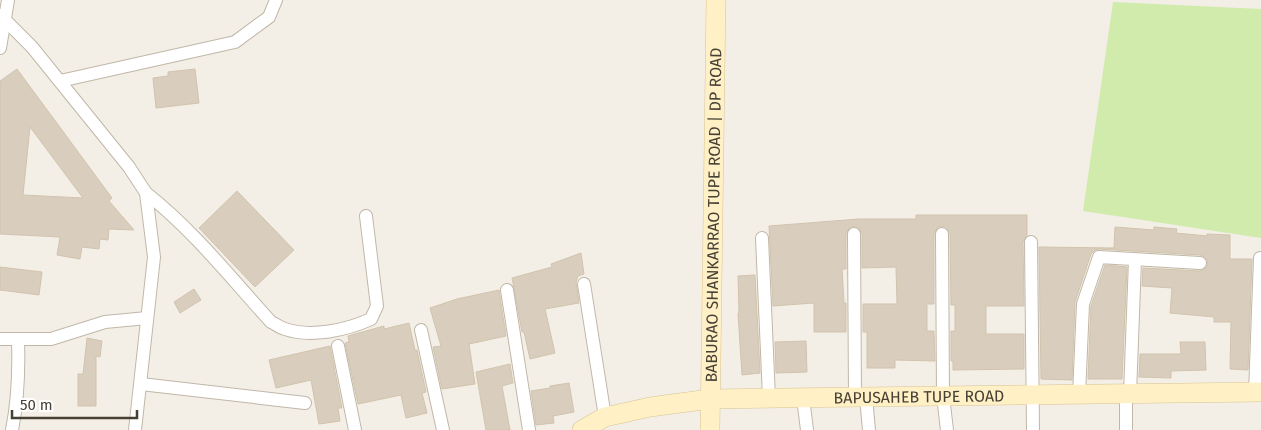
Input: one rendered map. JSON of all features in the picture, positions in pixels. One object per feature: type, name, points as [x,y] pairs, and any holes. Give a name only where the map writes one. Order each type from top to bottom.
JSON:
[{"type":"street","points":[[0,48],[2,17],[8,0]]},
{"type":"street","points":[[60,81],[235,42],[269,18],[276,0]]},
{"type":"street","name":"BABURAO SHANKARRAO TUPE ROAD | DP ROAD","points":[[710,430],[716,0]]},
{"type":"street","points":[[2,17],[32,47],[60,81],[129,166],[146,193],[188,230],[271,322],[284,329],[302,333],[330,331],[360,324],[372,319],[376,306],[366,216]]},
{"type":"street","points":[[136,430],[154,256],[146,193]]},
{"type":"street","points":[[854,234],[860,397],[869,430]]},
{"type":"street","points":[[942,234],[944,396],[947,430]]},
{"type":"street","points":[[762,238],[769,398]]},
{"type":"street","points":[[1031,242],[1031,395],[1033,430]]},
{"type":"street","points":[[1079,395],[1083,304],[1099,257],[1200,264]]},
{"type":"street","points":[[1258,392],[1260,258]]},
{"type":"street","points":[[1126,430],[1135,260]]},
{"type":"street","points":[[584,284],[605,417]]},
{"type":"street","points":[[506,290],[529,430]]},
{"type":"street","points":[[0,339],[51,339],[105,322],[147,318]]},
{"type":"street","points":[[421,330],[443,430]]},
{"type":"street","points":[[12,430],[19,370],[18,340]]},
{"type":"street","points":[[338,346],[355,430]]},
{"type":"street","points":[[141,384],[305,403]]},
{"type":"street","name":"BAPUSAHEB TUPE ROAD","points":[[582,430],[605,417],[650,407],[710,399],[1258,392]]},
{"type":"street","points":[[803,398],[807,430]]},
{"type":"green space","points":[[1113,2],[1261,9],[1261,238],[1083,211]]},
{"type":"building","points":[[17,69],[112,198],[109,201],[134,230],[109,229],[108,240],[100,239],[99,249],[82,247],[80,259],[57,255],[60,237],[0,234],[0,81]],"holes":[[[30,127],[83,198],[23,195]]]},
{"type":"building","points":[[195,69],[199,103],[156,108],[153,78],[168,76],[168,72]]},
{"type":"building","points":[[237,191],[294,250],[255,287],[199,228]]},
{"type":"building","points":[[916,215],[1027,215],[1027,235],[1023,242],[1024,306],[986,306],[986,334],[1024,334],[1024,369],[953,370],[953,361],[951,361],[951,331],[955,331],[955,305],[951,305],[950,233],[946,227],[938,227],[934,234],[934,304],[927,304],[927,331],[934,331],[935,361],[895,360],[895,368],[867,368],[867,332],[863,332],[863,304],[897,304],[896,267],[862,268],[862,234],[858,227],[850,227],[846,234],[846,269],[842,269],[844,303],[846,303],[846,332],[814,332],[814,303],[773,306],[769,226],[859,219],[916,219]]},
{"type":"building","points":[[1115,227],[1154,230],[1154,227],[1177,229],[1176,233],[1207,236],[1207,234],[1230,235],[1230,259],[1252,259],[1248,370],[1230,369],[1231,322],[1214,322],[1214,317],[1170,313],[1172,288],[1142,286],[1143,268],[1200,271],[1207,267],[1205,257],[1200,255],[1099,249],[1091,254],[1075,302],[1072,380],[1041,379],[1039,247],[1114,248]]},
{"type":"building","points":[[581,253],[584,274],[578,276],[576,282],[579,303],[545,309],[555,353],[530,359],[524,332],[522,332],[512,278],[552,267],[551,264]]},
{"type":"building","points":[[1105,265],[1127,267],[1122,379],[1088,379],[1091,306]]},
{"type":"building","points":[[0,267],[42,272],[39,295],[0,290]]},
{"type":"building","points":[[755,275],[760,373],[742,375],[738,276]]},
{"type":"building","points":[[194,289],[201,300],[180,313],[174,302]]},
{"type":"building","points":[[499,290],[506,336],[469,344],[475,384],[442,389],[433,347],[441,346],[430,308],[457,299]]},
{"type":"building","points":[[409,323],[426,392],[422,393],[427,413],[406,418],[401,395],[358,404],[345,343],[349,342],[348,336],[384,326],[384,329]]},
{"type":"building","points":[[87,338],[102,341],[100,357],[96,356],[96,406],[78,406],[78,374],[83,374]]},
{"type":"building","points":[[806,341],[807,372],[776,373],[775,342]]},
{"type":"building","points":[[1180,342],[1205,342],[1206,370],[1171,371],[1171,378],[1139,377],[1140,354],[1181,354]]},
{"type":"building","points":[[330,346],[342,408],[338,408],[340,421],[319,424],[311,380],[276,388],[269,360]]},
{"type":"building","points":[[510,364],[513,383],[502,386],[510,430],[486,430],[476,372]]},
{"type":"building","points":[[569,383],[574,412],[553,416],[554,423],[536,425],[531,391]]}]
